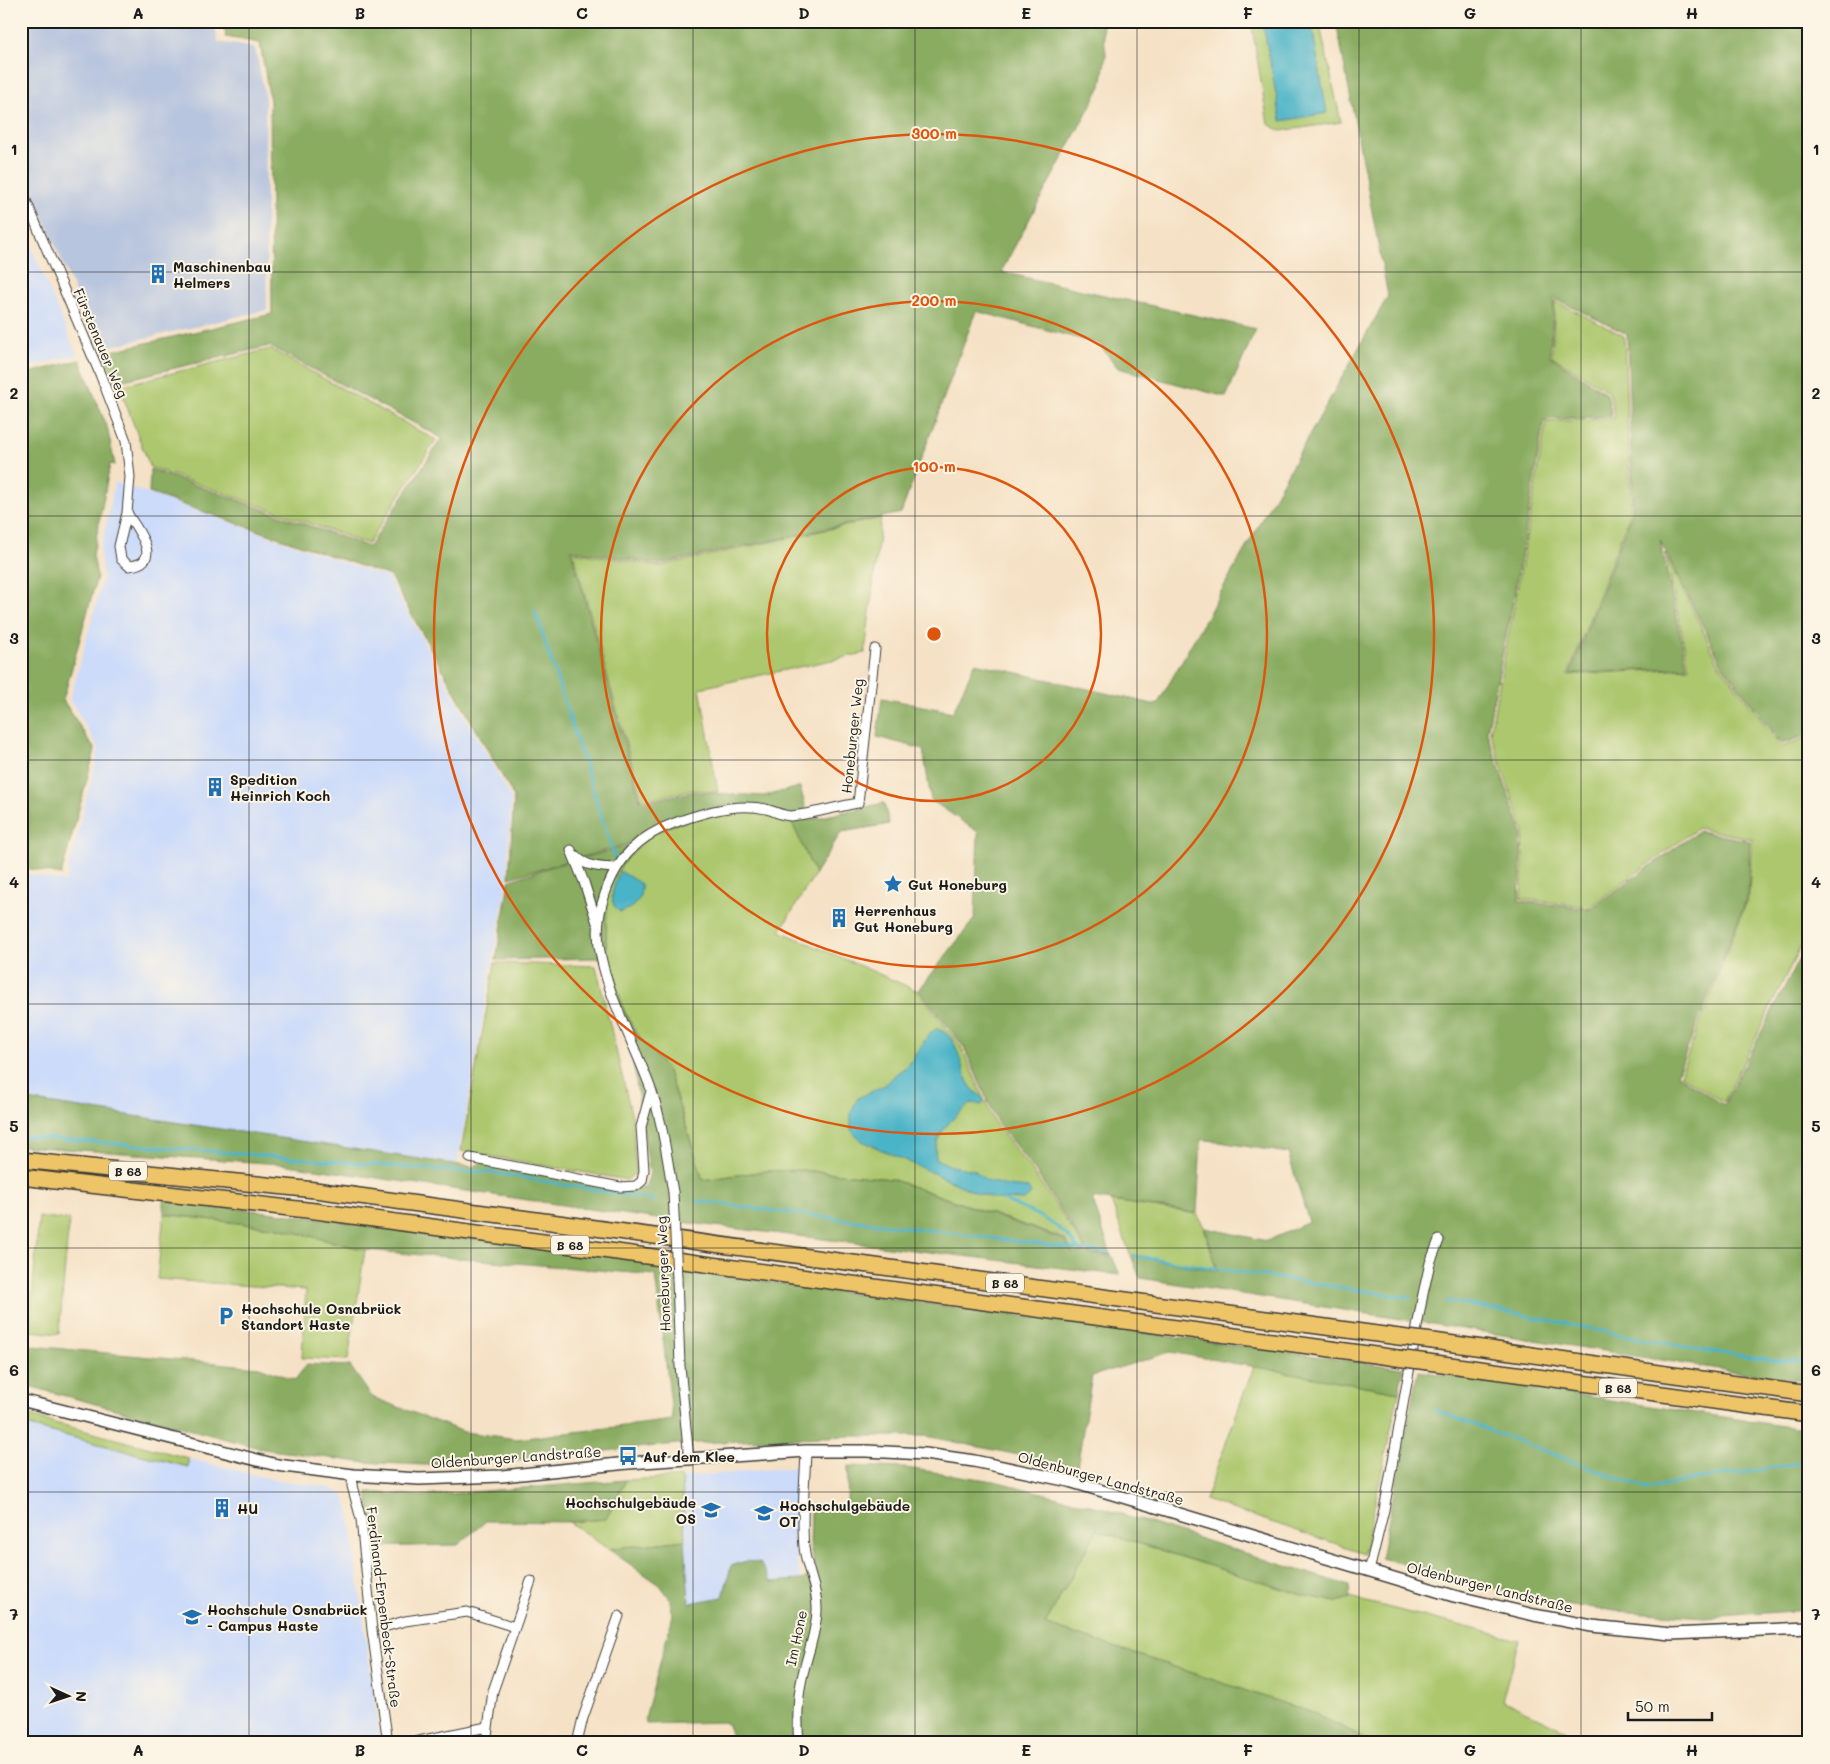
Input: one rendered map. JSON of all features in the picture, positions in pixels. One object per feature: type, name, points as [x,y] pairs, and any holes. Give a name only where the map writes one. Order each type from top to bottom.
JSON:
[{"type":"highway","name":"B 68","points":[[21,1160],[315,1190],[1809,1394]]},
{"type":"highway","name":"B 68","points":[[21,1177],[324,1212],[1809,1414]]},
{"type":"street","name":"Fürstenauer Weg","points":[[21,189],[126,440],[130,477],[127,513],[119,546],[120,559],[129,566],[139,565],[145,560],[147,551],[145,543],[127,513]]},
{"type":"street","name":"Honeburger Weg","points":[[598,925],[603,901],[617,865],[635,844],[657,830],[713,811],[747,807],[789,816],[858,803],[875,649]]},
{"type":"street","name":"Honeburger Weg","points":[[617,865],[594,867],[580,861],[571,850],[598,925],[601,958],[613,997],[651,1090],[662,1127],[673,1192],[680,1366],[689,1459]]},
{"type":"street","points":[[470,1158],[620,1187],[636,1186],[642,1181],[644,1170],[641,1127],[651,1090]]},
{"type":"street","points":[[1369,1571],[1385,1500],[1423,1294],[1430,1262],[1439,1240]]},
{"type":"street","name":"Oldenburger Landstraße","points":[[21,1400],[277,1465],[353,1475],[419,1479],[502,1476],[689,1459],[806,1451],[866,1451],[925,1454],[1048,1476],[1454,1596],[1592,1626],[1671,1634],[1809,1628]]},
{"type":"street","name":"Im Hone","points":[[799,1743],[797,1723],[799,1691],[818,1609],[817,1595],[806,1562],[804,1546],[806,1451]]},
{"type":"street","name":"Ferdinand-Erpenbeck-Straße","points":[[353,1475],[352,1486],[360,1519],[372,1630],[388,1743]]},
{"type":"street","points":[[486,1743],[493,1691],[531,1581]]},
{"type":"street","points":[[384,1627],[404,1621],[467,1612],[515,1627]]},
{"type":"street","points":[[577,1743],[583,1718],[618,1616]]},
{"type":"street","points":[[409,1743],[487,1727]]},
{"type":"shaded area","points":[[21,21],[214,21],[218,42],[255,48],[265,94],[267,310],[99,349],[21,164]]},
{"type":"shaded area","points":[[21,223],[77,355],[21,369]]},
{"type":"shaded area","points":[[115,482],[388,578],[511,798],[507,880],[457,1164],[21,1099],[21,884],[24,873],[65,882],[99,749],[70,700],[103,578],[100,554]]},
{"type":"shaded area","name":"Hochschule Osnabrück - Campus Haste","points":[[21,1414],[276,1480],[328,1487],[343,1494],[349,1509],[380,1743],[21,1743]]},
{"type":"shaded area","points":[[798,1467],[797,1561],[801,1580],[771,1582],[760,1563],[731,1566],[723,1597],[689,1603],[682,1477]]},
{"type":"green space","points":[[223,21],[1102,21],[1106,54],[1101,86],[1001,272],[1256,329],[1226,397],[1118,368],[1099,344],[976,311],[901,513],[660,564],[571,550],[641,803],[692,792],[764,796],[800,787],[809,820],[884,803],[889,824],[841,832],[815,874],[789,816],[758,808],[686,819],[635,842],[509,878],[514,797],[390,576],[149,493],[150,469],[369,547],[442,438],[269,346],[116,382],[103,353],[272,314],[270,101],[260,43],[226,37]]},
{"type":"green space","points":[[1251,21],[1319,21],[1341,122],[1281,131],[1268,124]]},
{"type":"green space","points":[[1336,21],[1809,21],[1809,734],[1782,744],[1722,665],[1660,540],[1687,667],[1570,674],[1633,510],[1627,334],[1554,298],[1550,356],[1607,394],[1612,416],[1544,420],[1515,592],[1487,732],[1522,834],[1519,901],[1590,909],[1699,831],[1750,841],[1748,895],[1677,1075],[1724,1105],[1809,939],[1809,1381],[1731,1371],[1140,1278],[1131,1256],[1218,1271],[1205,1228],[1267,1241],[1309,1222],[1288,1153],[1201,1139],[1197,1213],[1092,1198],[1111,1255],[1088,1252],[1036,1172],[997,1122],[964,1047],[919,990],[975,918],[978,832],[931,800],[923,749],[877,737],[882,698],[953,712],[975,663],[1157,705],[1388,296]]},
{"type":"green space","points":[[1555,301],[1624,336],[1631,511],[1568,675],[1689,668],[1665,553],[1719,664],[1782,747],[1809,736],[1809,934],[1801,945],[1724,1102],[1680,1075],[1749,895],[1752,839],[1698,828],[1590,907],[1521,899],[1524,833],[1490,732],[1517,592],[1546,422],[1615,418],[1609,392],[1552,356]]},
{"type":"green space","points":[[270,349],[436,440],[368,544],[150,467],[119,386]]},
{"type":"green space","points":[[80,360],[107,427],[115,465],[110,464],[93,555],[97,577],[63,700],[95,750],[61,875],[21,867],[21,375]]},
{"type":"green space","points":[[881,518],[865,653],[700,688],[718,792],[691,790],[642,801],[573,552],[660,566]]},
{"type":"green space","points":[[884,803],[889,824],[841,832],[780,931],[918,991],[962,1048],[994,1122],[1033,1172],[1087,1252],[1072,1250],[1065,1239],[891,1179],[802,1170],[766,1171],[703,1180],[681,1110],[627,1021],[601,958],[598,925],[615,868],[657,830],[734,807],[809,820]]},
{"type":"green space","points":[[635,844],[607,889],[606,952],[624,1010],[635,1031],[668,1071],[703,1180],[766,1171],[802,1170],[891,1179],[1064,1240],[1072,1252],[1112,1256],[1120,1275],[665,1220],[281,1164],[21,1146],[21,1099],[473,1167],[484,1161],[620,1187],[645,1188],[650,1174],[627,1021],[601,958],[496,960],[509,881],[553,866]]},
{"type":"green space","points":[[495,963],[596,966],[632,1117],[636,1172],[627,1180],[461,1151]]},
{"type":"green space","points":[[164,1199],[687,1265],[688,1271],[1403,1368],[1399,1392],[1170,1352],[1092,1376],[1077,1467],[926,1436],[844,1436],[677,1444],[512,1460],[424,1465],[360,1462],[263,1449],[21,1384],[21,1345],[259,1367],[295,1380],[307,1364],[350,1366],[372,1397],[464,1432],[517,1439],[673,1420],[655,1275],[365,1250],[279,1228],[164,1214]]},
{"type":"green space","points":[[1111,1201],[1197,1214],[1204,1227],[1216,1269],[1130,1254]]},
{"type":"green space","points":[[164,1214],[279,1228],[365,1250],[348,1360],[302,1358],[306,1290],[157,1279]]},
{"type":"green space","points":[[39,1217],[69,1220],[59,1334],[29,1331]]},
{"type":"green space","points":[[1254,1366],[1399,1392],[1364,1553],[1205,1500]]},
{"type":"green space","points":[[1418,1371],[1809,1430],[1809,1610],[1705,1617],[1616,1611],[1542,1601],[1381,1558]]},
{"type":"green space","points":[[21,1414],[188,1458],[188,1467],[25,1425],[24,1449],[21,1448]]},
{"type":"green space","points":[[848,1466],[906,1468],[994,1481],[1102,1508],[1349,1586],[1350,1598],[1337,1602],[1302,1595],[1097,1530],[1045,1624],[1319,1715],[1374,1743],[734,1743],[728,1725],[723,1722],[646,1724],[645,1718],[673,1615],[669,1597],[660,1585],[608,1549],[685,1540],[689,1603],[723,1597],[731,1566],[746,1561],[760,1563],[771,1582],[801,1580],[817,1574],[810,1548],[811,1505],[847,1505]]},
{"type":"green space","points":[[682,1477],[685,1540],[608,1549],[569,1522],[606,1519],[626,1480]]},
{"type":"green space","points":[[626,1480],[606,1519],[569,1522],[486,1521],[458,1545],[369,1547],[368,1492],[420,1496]]},
{"type":"green space","points":[[1097,1530],[1302,1595],[1336,1602],[1350,1598],[1519,1640],[1502,1700],[1561,1729],[1596,1743],[1374,1743],[1319,1715],[1045,1624]]},
{"type":"water","points":[[1276,21],[1311,21],[1327,113],[1281,121],[1263,24]]},
{"type":"water","points":[[620,871],[641,884],[641,889],[639,898],[634,905],[620,912],[613,903],[612,893]]},
{"type":"water","points":[[936,1029],[950,1037],[955,1045],[967,1081],[984,1101],[982,1105],[972,1103],[946,1127],[937,1142],[936,1159],[951,1166],[974,1170],[986,1180],[1007,1186],[1028,1188],[1031,1194],[1024,1200],[995,1199],[977,1193],[860,1140],[851,1130],[851,1112],[858,1098],[885,1085],[898,1072],[908,1066],[929,1034]]},
{"type":"waterway","points":[[535,611],[617,864]]},
{"type":"waterway","points":[[21,1136],[455,1171],[489,1172],[654,1200]]},
{"type":"waterway","points":[[1003,1200],[1045,1219],[1063,1231],[1078,1249]]},
{"type":"waterway","points":[[697,1201],[1109,1253]]},
{"type":"waterway","points":[[1134,1256],[1411,1298]]},
{"type":"waterway","points":[[1447,1301],[1673,1345],[1763,1359],[1809,1363]]},
{"type":"waterway","points":[[1434,1410],[1645,1488],[1799,1463],[1809,1464]]},
{"type":"place","name":"Maschinenbau Helmers","points":[[158,274]]},
{"type":"place","name":"Spedition Heinrich Koch","points":[[215,787]]},
{"type":"place","name":"Gut Honeburg","points":[[893,884]]},
{"type":"place","name":"Herrenhaus Gut Honeburg","points":[[839,918]]},
{"type":"place","name":"Hochschule Osnabrück Standort Haste","points":[[226,1316]]},
{"type":"place","name":"Auf dem Klee","points":[[628,1456]]},
{"type":"place","name":"HU","points":[[222,1508]]},
{"type":"place","name":"Hochschulgebäude OS","points":[[711,1510]]},
{"type":"place","name":"Hochschulgebäude OT","points":[[764,1513]]},
{"type":"place","name":"Hochschule Osnabrück - Campus Haste","points":[[192,1617]]}]
